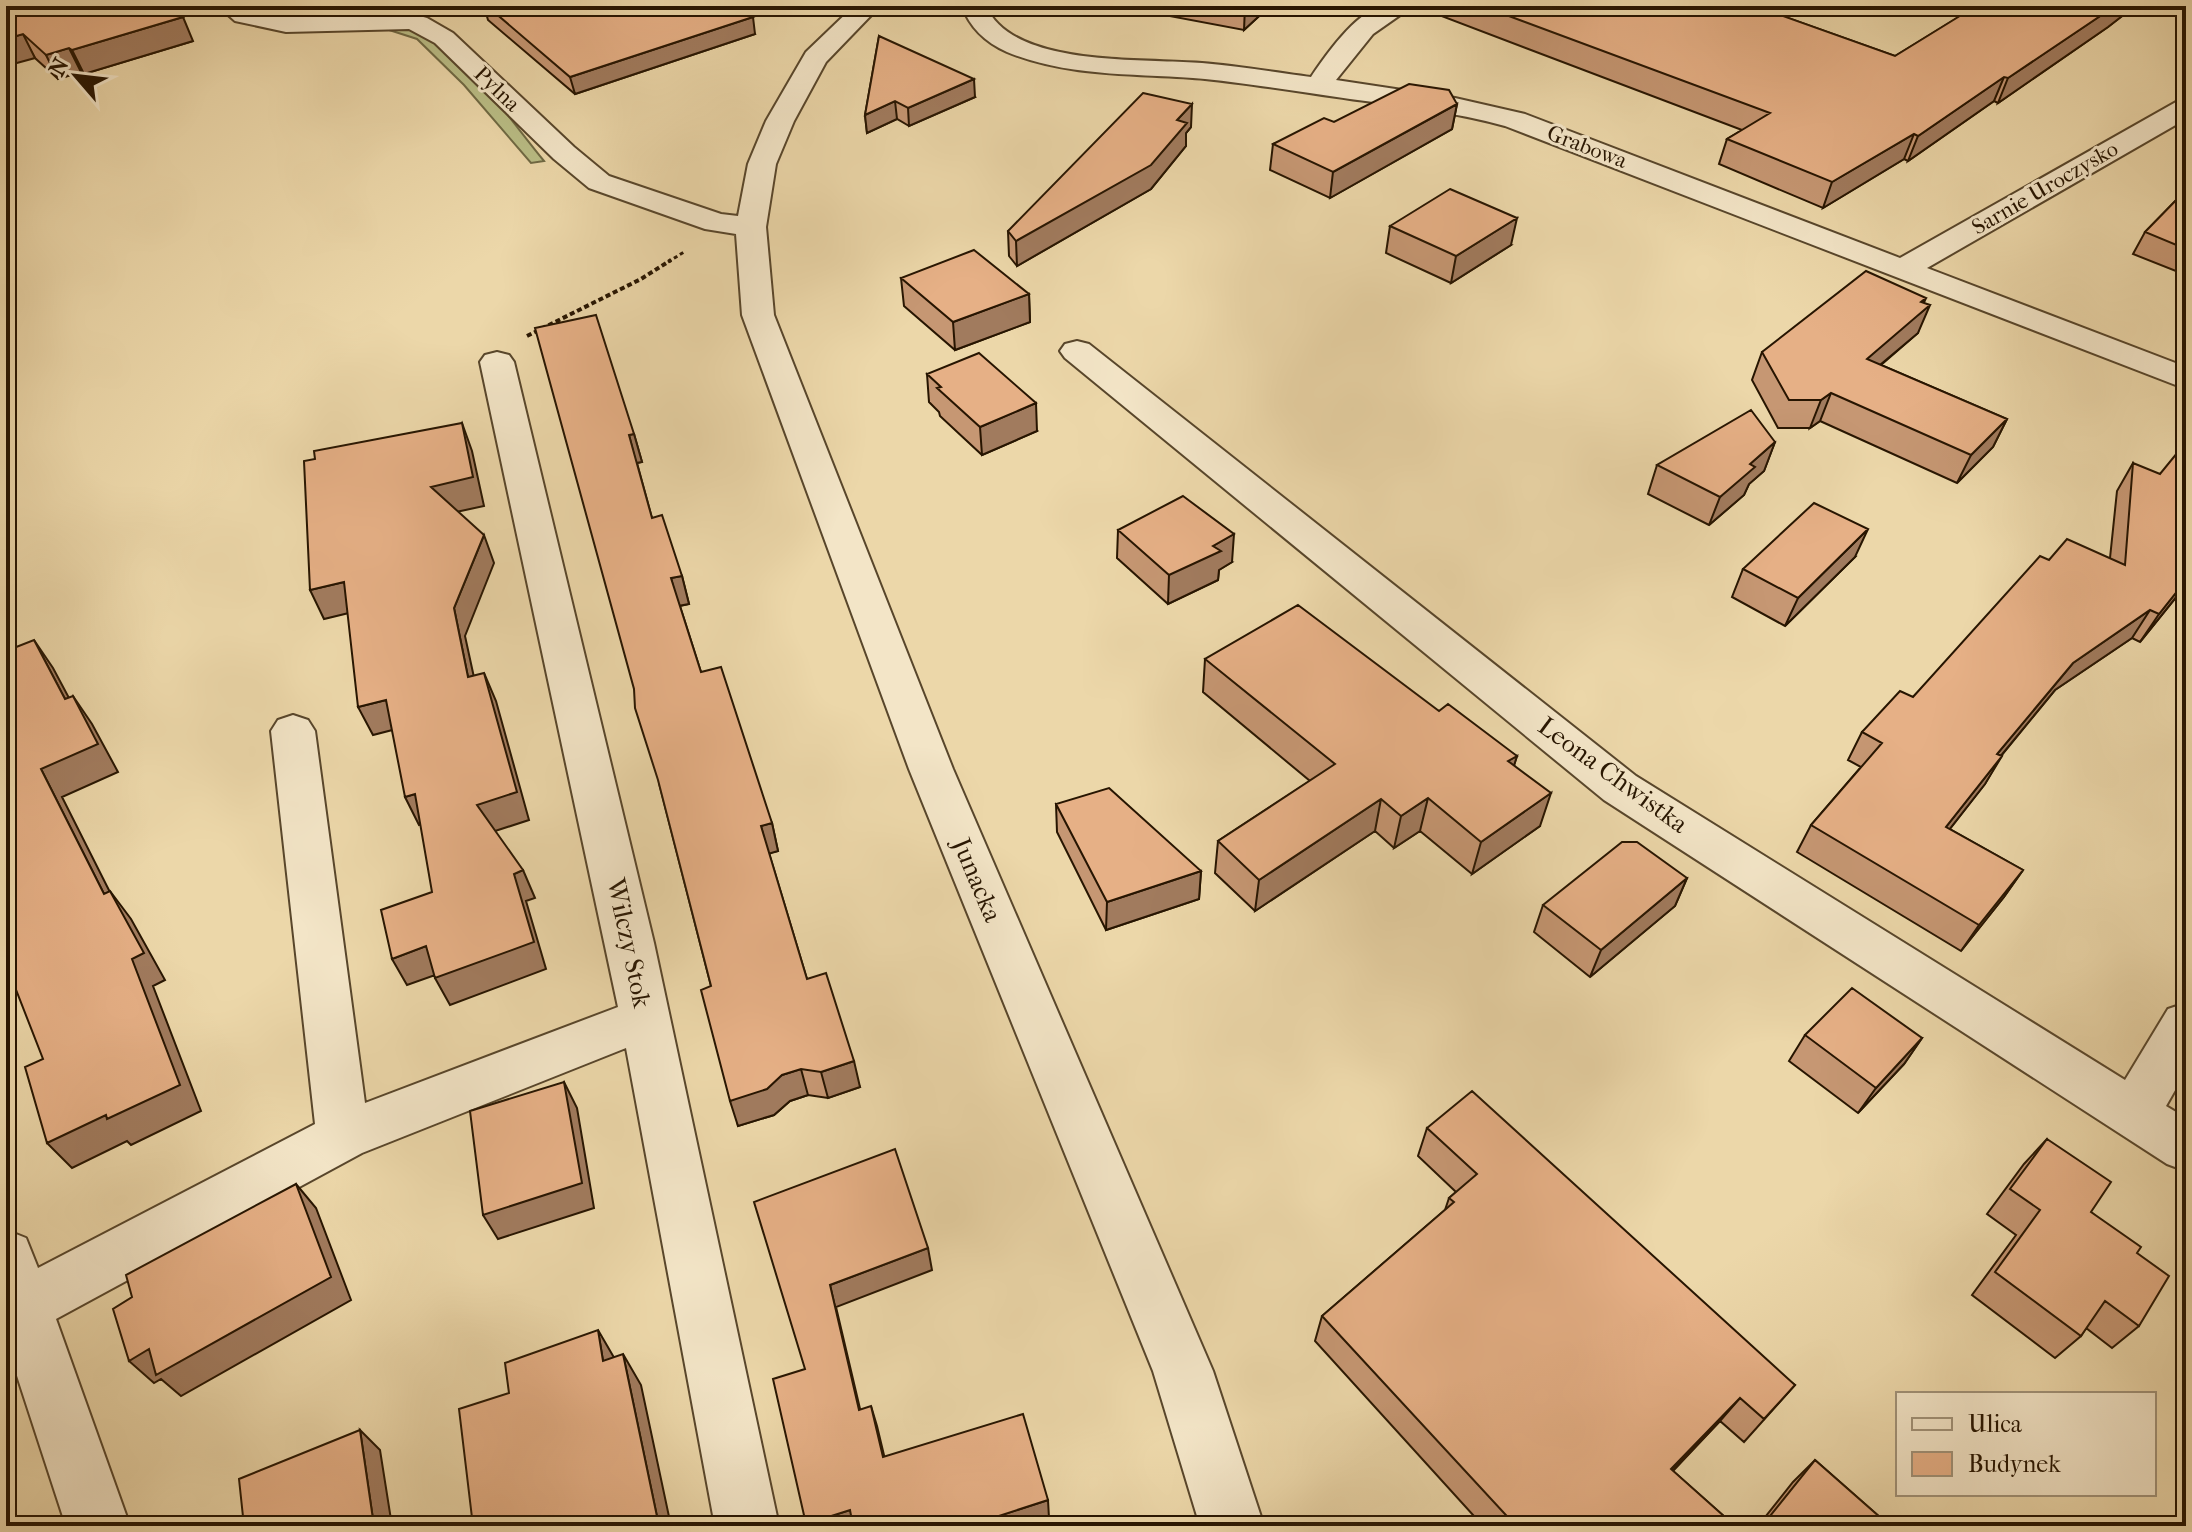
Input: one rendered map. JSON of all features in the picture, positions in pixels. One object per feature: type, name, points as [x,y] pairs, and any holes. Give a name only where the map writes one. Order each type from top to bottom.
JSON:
[{"type":"street","name":"Pylna","points":[[230,6],[237,13],[269,24],[405,20],[418,23],[444,38],[564,153],[599,182],[716,223],[751,227]]},
{"type":"street","name":"Junacka","points":[[868,6],[815,58],[780,121],[762,164],[751,227],[758,315],[784,390],[937,784],[1183,1371],[1232,1526]]},
{"type":"street","name":"Grabowa","points":[[974,6],[979,20],[991,33],[1056,59],[1201,71],[1319,86],[1453,106],[1515,120],[2186,379]]},
{"type":"street","points":[[1319,86],[1328,69],[1350,43],[1386,12],[1401,6]]},
{"type":"street","name":"Sarnie Uroczysko","points":[[1904,268],[2186,108]]},
{"type":"street","name":"Leona Chwistka","points":[[1077,351],[1620,788],[2186,1147]]},
{"type":"street","name":"Wilczy Stok","points":[[497,362],[645,1018],[747,1526]]},
{"type":"street","points":[[293,731],[343,1136]]},
{"type":"street","points":[[98,1526],[15,1282],[343,1136],[645,1018]]},
{"type":"street","points":[[2134,1113],[2186,1024]]},
{"type":"path","points":[[497,362],[511,344],[641,279],[692,247]]},
{"type":"green space","points":[[413,27],[433,39],[469,70],[544,161],[531,163],[464,85],[417,39],[383,28]]},
{"type":"building","points":[[6,6],[168,6],[183,17],[46,55],[23,34],[6,39]]},
{"type":"building","points":[[487,6],[734,6],[753,17],[570,77]]},
{"type":"building","points":[[1482,6],[1755,6],[1895,56],[1976,6],[2115,6],[1918,136],[1914,134],[1832,182],[1727,139],[1770,113]]},
{"type":"building","points":[[879,36],[974,79],[908,108],[895,101],[865,115]]},
{"type":"building","points":[[1409,84],[1449,90],[1457,104],[1333,172],[1273,144],[1324,118],[1334,122]]},
{"type":"building","points":[[1143,93],[1192,104],[1177,120],[1187,123],[1151,165],[1016,241],[1008,231]]},
{"type":"building","points":[[1450,189],[1517,218],[1456,256],[1390,226]]},
{"type":"building","points":[[2186,190],[2186,249],[2145,232]]},
{"type":"building","points":[[974,250],[1029,294],[953,322],[901,278]]},
{"type":"building","points":[[1866,271],[1926,298],[1921,302],[1930,305],[1867,359],[2007,419],[1971,455],[1831,393],[1821,400],[1789,400],[1762,352]]},
{"type":"building","points":[[596,315],[634,434],[629,435],[652,518],[662,515],[682,576],[671,578],[701,672],[721,667],[772,823],[761,826],[807,979],[826,973],[854,1061],[821,1072],[801,1069],[782,1075],[767,1089],[730,1101],[701,990],[711,986],[535,328]]},
{"type":"building","points":[[979,353],[1036,403],[980,427],[937,388],[941,387],[927,374]]},
{"type":"building","points":[[1751,410],[1775,442],[1750,464],[1755,467],[1720,497],[1657,465]]},
{"type":"building","points":[[462,423],[473,477],[431,487],[484,535],[454,608],[468,677],[484,673],[517,792],[477,805],[523,870],[514,874],[534,942],[435,978],[426,946],[392,959],[381,910],[432,892],[415,794],[405,797],[386,700],[358,707],[344,582],[310,590],[304,461],[315,459],[314,451]]},
{"type":"building","points":[[2186,442],[2186,580],[2159,614],[2150,610],[2073,663],[1997,754],[2002,756],[1946,827],[2023,870],[1979,925],[1811,825],[1882,743],[1862,732],[1900,691],[1913,697],[2040,556],[2049,560],[2067,539],[2125,565],[2133,463],[2160,474]]},
{"type":"building","points":[[1183,496],[1234,534],[1213,546],[1221,551],[1169,575],[1118,530]]},
{"type":"building","points":[[1814,503],[1868,529],[1798,598],[1743,569]]},
{"type":"building","points":[[1298,605],[1439,711],[1448,704],[1517,756],[1508,761],[1551,793],[1481,842],[1428,798],[1401,816],[1381,799],[1259,880],[1218,841],[1335,764],[1205,659]]},
{"type":"building","points":[[34,640],[65,699],[73,696],[98,744],[41,769],[104,894],[110,891],[144,953],[132,959],[180,1085],[47,1143],[25,1067],[43,1059],[6,964],[6,651]]},
{"type":"building","points":[[1109,788],[1201,871],[1107,902],[1056,804]]},
{"type":"building","points":[[1622,842],[1637,842],[1687,878],[1601,950],[1543,905]]},
{"type":"building","points":[[1852,988],[1922,1038],[1876,1088],[1805,1035]]},
{"type":"building","points":[[564,1082],[582,1183],[483,1215],[470,1111]]},
{"type":"building","points":[[1472,1091],[1795,1385],[1764,1419],[1740,1398],[1671,1469],[1735,1526],[1516,1526],[1322,1316],[1454,1202],[1449,1198],[1477,1174],[1427,1128]]},
{"type":"building","points":[[2047,1139],[2111,1182],[2091,1212],[2141,1247],[2137,1253],[2169,1276],[2139,1326],[2105,1301],[2081,1336],[1995,1272],[2040,1210],[2010,1189]]},
{"type":"building","points":[[895,1149],[928,1248],[830,1285],[859,1410],[871,1406],[883,1457],[1023,1414],[1048,1500],[968,1526],[853,1526],[850,1510],[806,1524],[773,1379],[805,1369],[754,1202]]},
{"type":"building","points":[[296,1184],[331,1277],[156,1375],[149,1349],[129,1361],[113,1309],[132,1297],[126,1275]]},
{"type":"building","points":[[598,1330],[603,1361],[623,1354],[659,1526],[473,1526],[459,1409],[509,1393],[505,1363]]},
{"type":"building","points":[[360,1430],[374,1526],[244,1526],[239,1479]]},
{"type":"building","points":[[1815,1460],[1890,1526],[1762,1526]]}]
